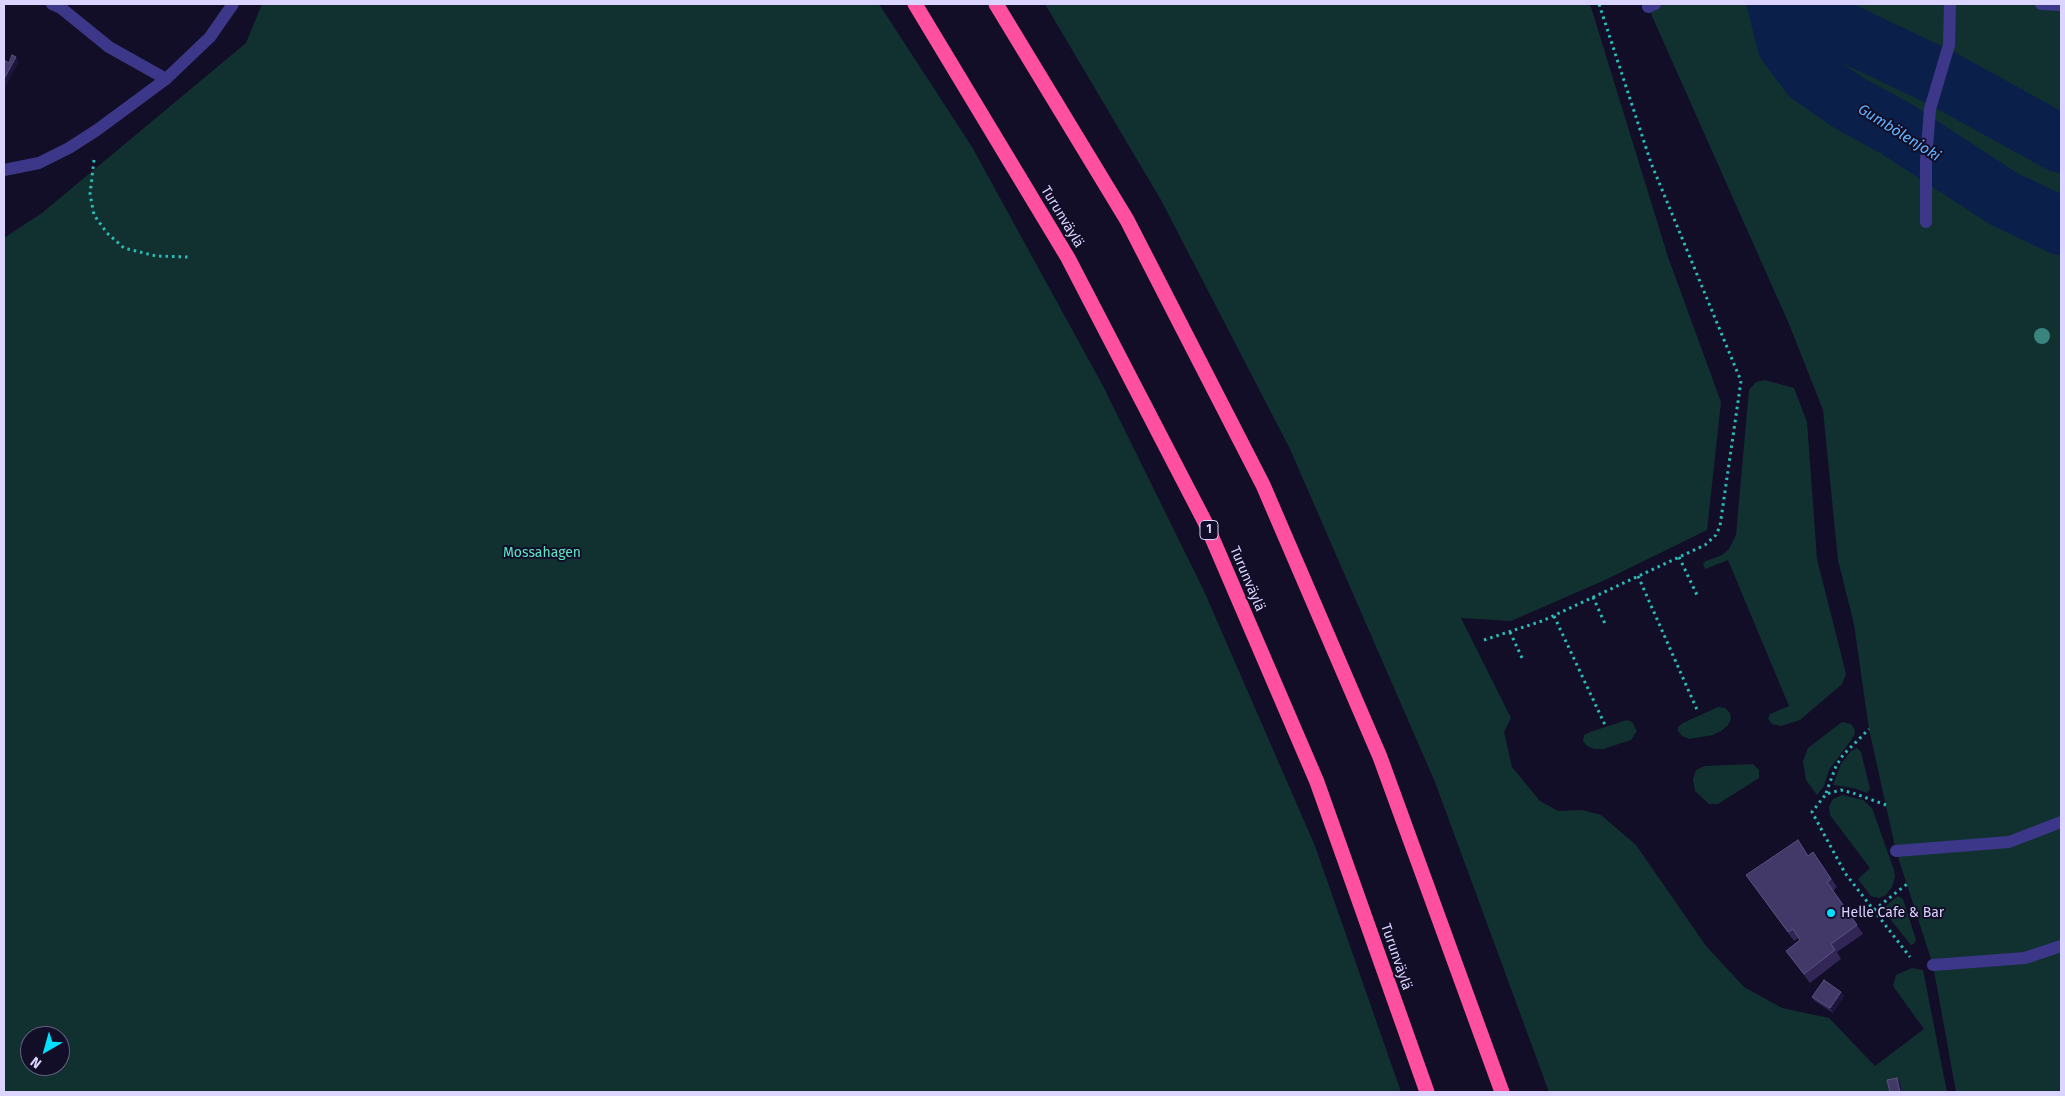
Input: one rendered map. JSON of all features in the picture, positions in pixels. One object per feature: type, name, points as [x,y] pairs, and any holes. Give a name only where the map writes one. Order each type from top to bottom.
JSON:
[{"type":"highway","name":"Turunväylä","points":[[915,4],[1068,258],[1207,526],[1317,782],[1427,1092]]},
{"type":"highway","points":[[996,4],[1127,220],[1263,486],[1380,757],[1502,1092]]},
{"type":"lane","points":[[52,4],[61,8],[108,47],[166,79]]},
{"type":"lane","points":[[4,170],[39,162],[68,148],[97,130],[166,79],[210,37],[233,4]]},
{"type":"lane","points":[[1926,222],[1926,160],[1930,109],[1950,45],[1950,4]]},
{"type":"lane","points":[[2041,4],[2061,5]]},
{"type":"lane","points":[[1896,851],[2008,842],[2061,822]]},
{"type":"lane","points":[[1933,965],[2026,958],[2061,946]]},
{"type":"path","points":[[1484,640],[1554,616],[1705,545],[1716,536],[1720,526],[1740,381],[1651,163],[1599,4]]},
{"type":"path","points":[[97,130],[90,194],[94,215],[107,234],[124,248],[156,256],[188,257]]},
{"type":"path","points":[[1679,557],[1697,595]]},
{"type":"path","points":[[1638,576],[1698,712]]},
{"type":"path","points":[[1593,597],[1606,626]]},
{"type":"path","points":[[1554,616],[1605,724]]},
{"type":"path","points":[[1510,632],[1523,660]]},
{"type":"path","points":[[1869,729],[1843,755],[1836,766],[1826,794],[1812,812],[1844,873],[1910,957]]},
{"type":"path","points":[[1826,794],[1841,790],[1886,805]]},
{"type":"path","points":[[1874,910],[1907,884]]},
{"type":"green space","name":"Mossahagen","points":[[262,4],[879,4],[972,147],[1103,386],[1204,591],[1315,846],[1401,1092],[4,1092],[4,238],[42,213],[246,43]]},
{"type":"green space","points":[[1045,4],[1590,4],[1668,257],[1721,402],[1707,530],[1605,580],[1511,621],[1461,618],[1511,718],[1504,732],[1512,767],[1540,801],[1558,811],[1582,810],[1601,815],[1636,845],[1706,946],[1744,987],[1782,1008],[1829,1018],[1875,1066],[1924,1029],[1893,986],[1896,975],[1912,968],[1923,970],[1947,1092],[1549,1092],[1435,782],[1290,449],[1161,200]]},
{"type":"green space","points":[[1655,4],[2061,4],[2061,1092],[1956,1092],[1933,965],[1896,851],[1869,729],[1854,624],[1838,560],[1823,410],[1789,324],[1648,7]]},
{"type":"green space","points":[[1765,380],[1794,388],[1807,422],[1817,559],[1846,674],[1842,684],[1800,720],[1781,726],[1772,724],[1768,719],[1770,714],[1789,706],[1728,560],[1705,569],[1703,564],[1722,555],[1729,549],[1736,535],[1749,390],[1756,382]]},
{"type":"green space","points":[[1718,707],[1725,708],[1730,713],[1731,719],[1728,725],[1721,731],[1713,735],[1689,739],[1682,736],[1678,731],[1678,727],[1683,723]]},
{"type":"green space","points":[[1627,720],[1632,722],[1637,731],[1631,740],[1603,749],[1594,749],[1587,746],[1583,741],[1584,735],[1590,732]]},
{"type":"green space","points":[[1842,722],[1851,724],[1855,730],[1854,736],[1829,770],[1824,786],[1817,795],[1806,780],[1803,761],[1808,748]]},
{"type":"green space","points":[[1857,748],[1861,752],[1870,789],[1867,793],[1853,788],[1833,785],[1841,764],[1851,751]]},
{"type":"green space","points":[[1753,764],[1759,770],[1759,778],[1718,804],[1709,804],[1695,791],[1693,779],[1696,770],[1705,766]]},
{"type":"green space","points":[[1842,795],[1863,800],[1872,808],[1895,877],[1892,887],[1886,895],[1879,898],[1871,896],[1858,879],[1870,868],[1830,815],[1829,806],[1833,799]]},
{"type":"green space","points":[[1898,896],[1903,899],[1916,940],[1911,945],[1882,909]]},
{"type":"building","points":[[12,55],[16,57],[4,79],[4,60],[9,63]]},
{"type":"building","points":[[1798,840],[1808,856],[1813,852],[1831,879],[1827,882],[1857,925],[1831,944],[1835,950],[1804,974],[1786,951],[1800,940],[1793,929],[1788,932],[1746,875]]},
{"type":"building","points":[[1824,980],[1841,992],[1830,1008],[1812,997]]},
{"type":"building","points":[[1897,1078],[1900,1092],[1890,1092],[1887,1080]]},
{"type":"waterway","name":"Gumbölenjoki","points":[[1776,4],[1786,44],[1810,76],[1849,103],[1895,128],[2004,199],[2061,226]]},
{"type":"waterway","name":"Gumbölenjoki","points":[[1786,4],[1941,78],[2061,144]]},
{"type":"place","name":"Helle Cafe & Bar","points":[[1831,913]]}]
